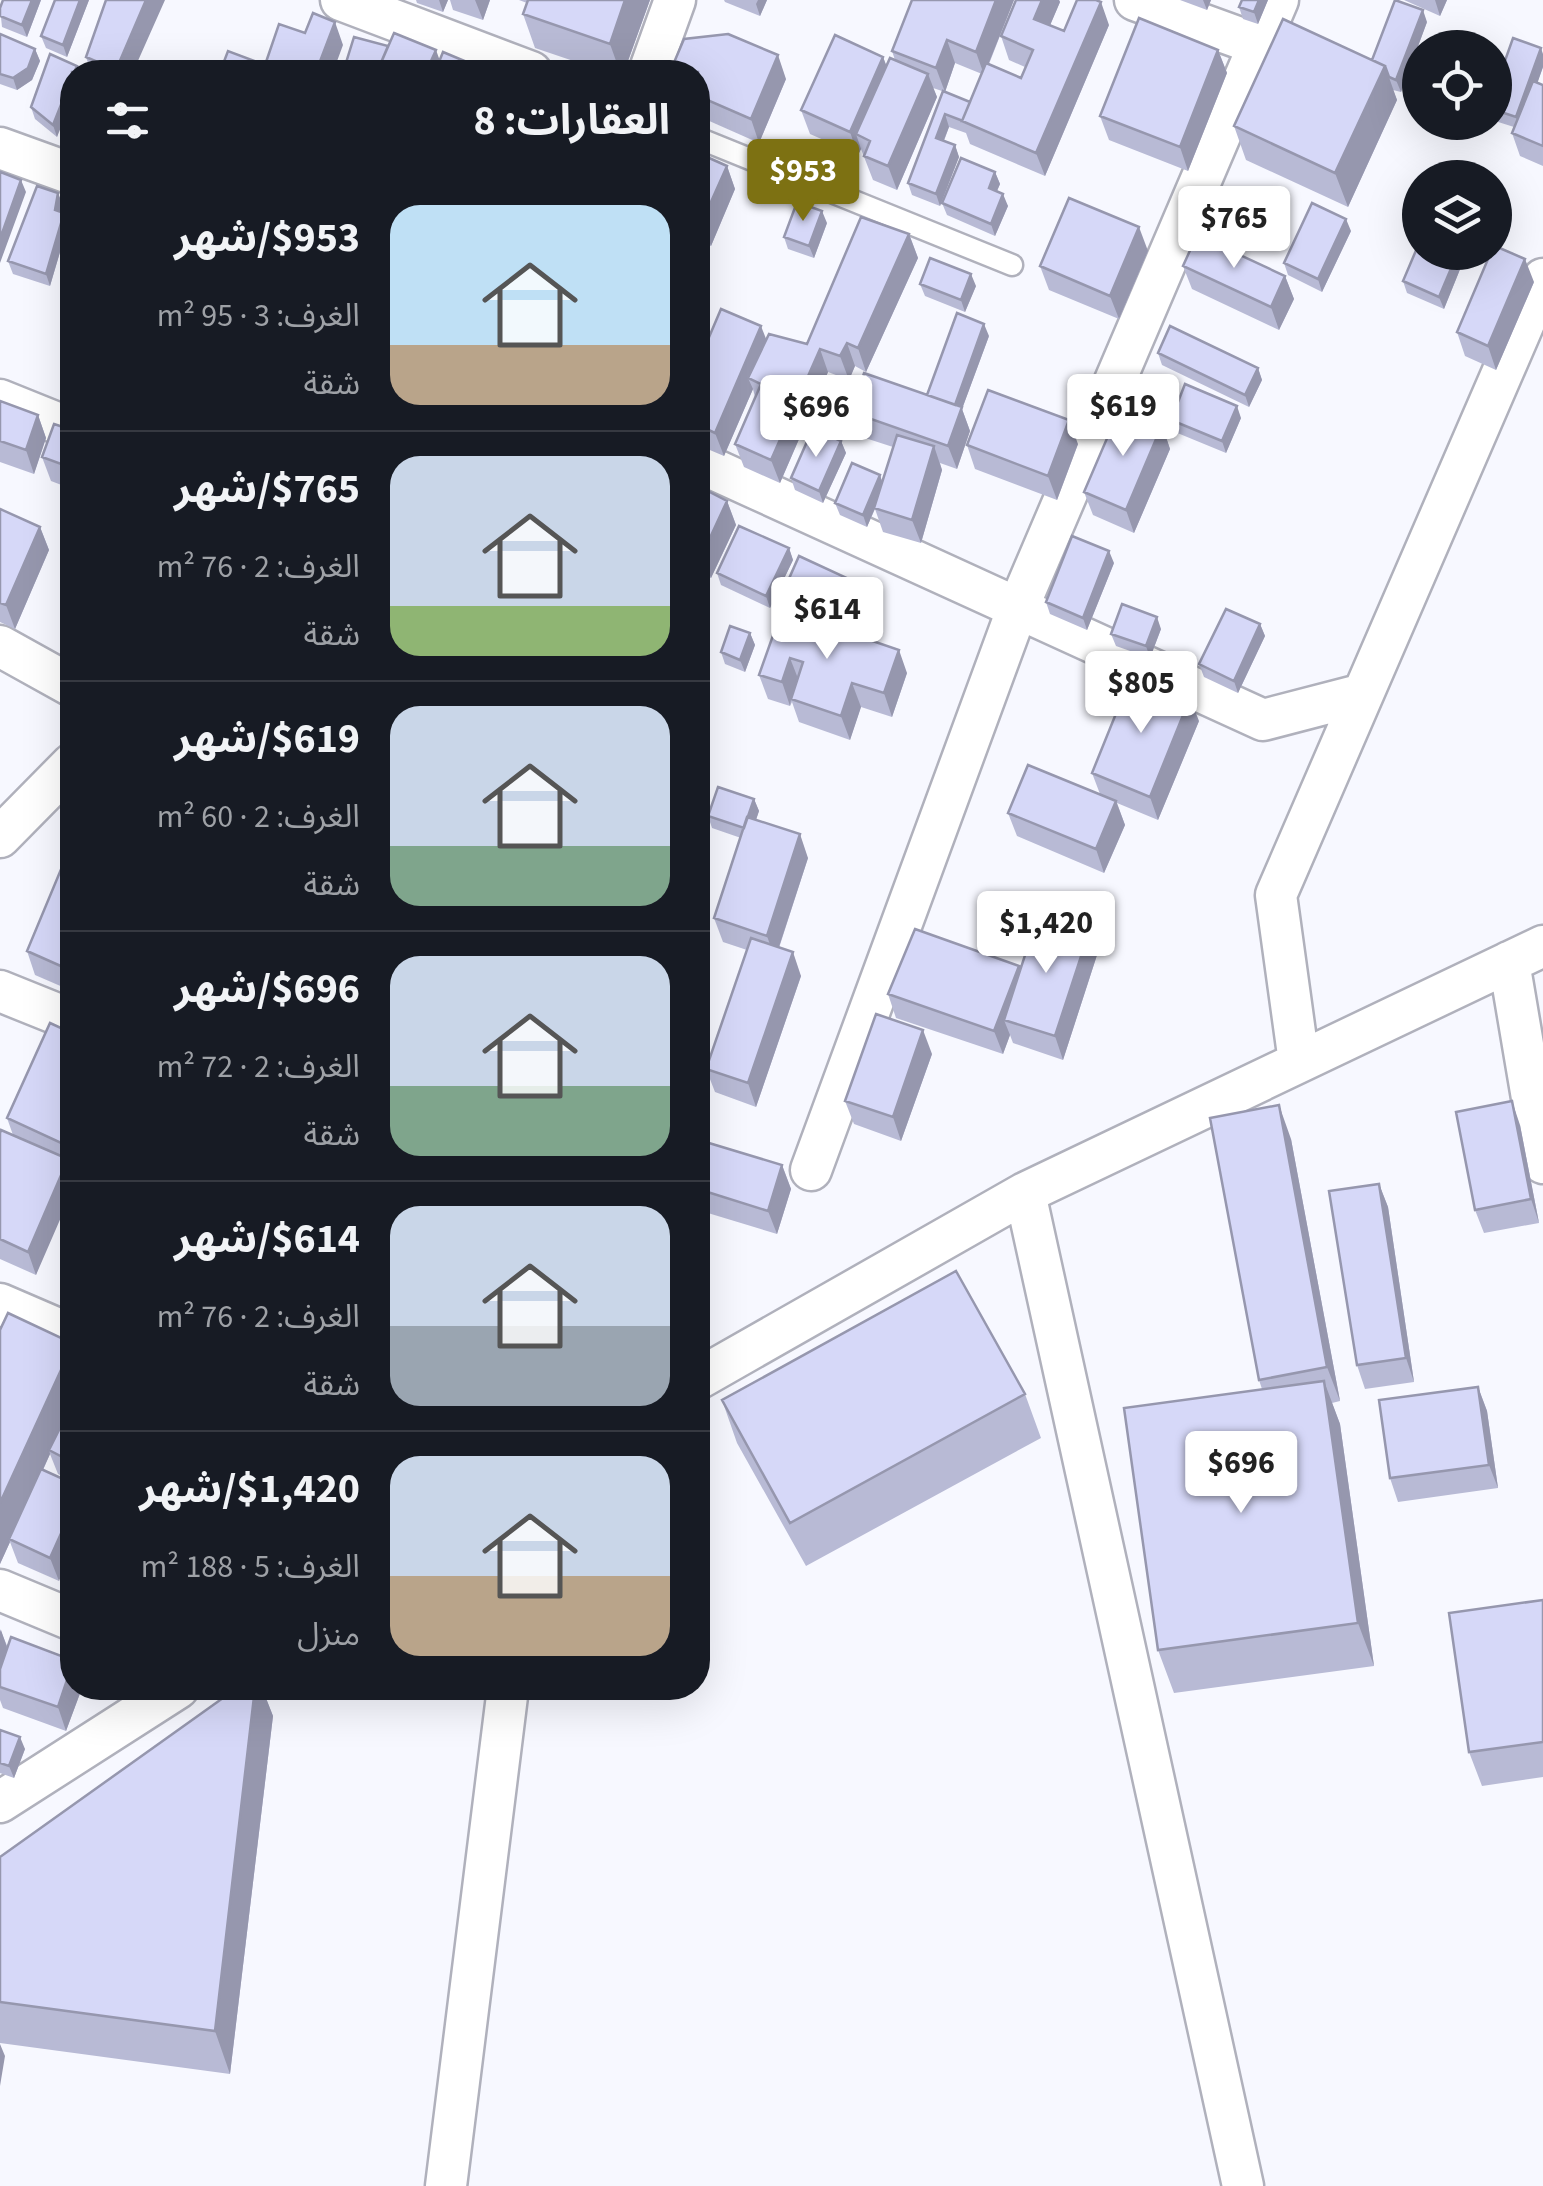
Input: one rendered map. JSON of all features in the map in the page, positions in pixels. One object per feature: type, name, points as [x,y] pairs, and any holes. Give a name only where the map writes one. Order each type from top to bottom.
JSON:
[{"type":"street","points":[[342,0],[500,60]]},
{"type":"street","points":[[652,60],[675,0]]},
{"type":"street","points":[[1136,0],[1259,45]]},
{"type":"street","points":[[812,1170],[1017,610],[1278,0]]},
{"type":"street","points":[[0,148],[60,170]]},
{"type":"street","points":[[1299,1062],[1276,895],[1543,279]]},
{"type":"street","points":[[0,400],[60,424]]},
{"type":"street","points":[[710,468],[1263,720],[1364,694]]},
{"type":"street","points":[[0,646],[60,679]]},
{"type":"street","points":[[0,838],[60,776]]},
{"type":"street","points":[[710,1371],[1025,1193],[1526,954],[1543,1163]]},
{"type":"street","points":[[0,991],[60,1015]]},
{"type":"street","points":[[1025,1193],[1243,2186]]},
{"type":"street","points":[[0,1304],[60,1330]]},
{"type":"street","points":[[0,1590],[60,1615]]},
{"type":"street","points":[[0,1802],[159,1700]]},
{"type":"street","points":[[446,2186],[507,1700]]},
{"type":"lane","points":[[710,143],[1012,265]]},
{"type":"building","points":[[3,0],[32,0],[22,25],[0,16]]},
{"type":"building","points":[[55,0],[80,0],[63,45],[41,36]]},
{"type":"building","points":[[106,0],[146,0],[120,60],[86,57]]},
{"type":"building","points":[[528,0],[625,0],[610,44],[523,14]]},
{"type":"building","points":[[912,0],[996,0],[976,52],[947,40],[936,68],[892,51]]},
{"type":"building","points":[[1016,0],[1042,0],[1034,19],[1064,31],[1077,0],[1101,2],[1036,153],[962,121],[986,63],[1021,78],[1033,50],[1001,36]]},
{"type":"building","points":[[1242,0],[1259,0],[1254,12],[1239,7]]},
{"type":"building","points":[[1395,0],[1423,10],[1415,30],[1402,30],[1402,64],[1396,80],[1389,77],[1385,66],[1372,60]]},
{"type":"building","points":[[313,13],[335,22],[321,60],[267,60],[279,24],[305,33]]},
{"type":"building","points":[[1139,18],[1218,50],[1180,147],[1100,116]]},
{"type":"building","points":[[1283,19],[1385,66],[1335,173],[1234,126]]},
{"type":"building","points":[[394,33],[436,50],[431,60],[382,60]]},
{"type":"building","points":[[0,34],[35,49],[28,68],[13,78],[0,74]]},
{"type":"building","points":[[728,34],[778,55],[751,119],[710,101],[710,60],[675,60],[684,39]]},
{"type":"building","points":[[835,35],[883,57],[850,132],[801,110]]},
{"type":"building","points":[[354,37],[388,46],[382,60],[347,60]]},
{"type":"building","points":[[1512,41],[1541,48],[1516,117],[1512,116]]},
{"type":"building","points":[[228,51],[252,60],[225,60]]},
{"type":"building","points":[[443,52],[462,60],[440,60]]},
{"type":"building","points":[[50,54],[64,60],[60,60],[60,107],[53,125],[31,107]]},
{"type":"building","points":[[890,58],[928,74],[888,166],[864,156],[870,141],[856,134]]},
{"type":"building","points":[[1533,81],[1543,85],[1543,146],[1512,133]]},
{"type":"building","points":[[943,91],[970,102],[962,121],[945,114],[936,138],[955,145],[936,194],[908,183]]},
{"type":"building","points":[[710,158],[727,166],[710,204]]},
{"type":"building","points":[[961,158],[995,172],[989,188],[1003,194],[991,224],[942,203]]},
{"type":"building","points":[[0,172],[21,180],[0,239]]},
{"type":"building","points":[[37,186],[58,193],[55,210],[60,212],[60,227],[46,274],[8,261]]},
{"type":"building","points":[[1069,198],[1139,227],[1110,296],[1040,266]]},
{"type":"building","points":[[797,202],[822,211],[809,246],[784,237]]},
{"type":"building","points":[[1312,203],[1346,219],[1318,279],[1284,263]]},
{"type":"building","points":[[861,217],[909,234],[858,348],[847,343],[840,356],[820,349],[771,460],[735,444],[761,384],[748,378],[769,334],[807,344]]},
{"type":"building","points":[[1197,235],[1285,276],[1271,307],[1183,266]]},
{"type":"building","points":[[1512,253],[1525,259],[1488,346],[1457,332],[1483,270],[1512,270]]},
{"type":"building","points":[[930,258],[971,274],[961,300],[920,284]]},
{"type":"building","points":[[1408,270],[1450,270],[1439,297],[1403,281]]},
{"type":"building","points":[[721,309],[761,326],[715,433],[710,431],[710,335]]},
{"type":"building","points":[[957,313],[984,324],[955,405],[927,395]]},
{"type":"building","points":[[1170,326],[1258,368],[1245,395],[1158,353]]},
{"type":"building","points":[[864,373],[962,407],[948,446],[851,412]]},
{"type":"building","points":[[1185,384],[1237,406],[1222,441],[1171,420]]},
{"type":"building","points":[[988,390],[1069,420],[1048,476],[967,445]]},
{"type":"building","points":[[0,401],[38,415],[26,450],[0,441]]},
{"type":"building","points":[[1120,408],[1162,425],[1126,510],[1084,492]]},
{"type":"building","points":[[54,424],[60,426],[60,464],[42,457]]},
{"type":"building","points":[[813,428],[841,441],[819,491],[791,478]]},
{"type":"building","points":[[897,435],[934,446],[912,520],[874,508]]},
{"type":"building","points":[[852,463],[880,475],[863,515],[835,503]]},
{"type":"building","points":[[710,492],[727,501],[710,538]]},
{"type":"building","points":[[0,509],[40,527],[6,605],[0,603]]},
{"type":"building","points":[[739,526],[789,548],[766,596],[717,573]]},
{"type":"building","points":[[1072,536],[1109,551],[1083,618],[1046,602]]},
{"type":"building","points":[[799,556],[849,579],[829,622],[780,599]]},
{"type":"building","points":[[1122,604],[1157,617],[1146,646],[1111,634]]},
{"type":"building","points":[[1226,609],[1260,624],[1234,681],[1199,664]]},
{"type":"building","points":[[782,610],[899,650],[884,693],[852,683],[841,716],[791,699],[803,662],[790,658],[782,682],[759,675]]},
{"type":"building","points":[[730,626],[750,633],[740,660],[721,652]]},
{"type":"building","points":[[1132,674],[1190,698],[1150,797],[1092,773]]},
{"type":"building","points":[[1028,765],[1116,801],[1096,849],[1008,813]]},
{"type":"building","points":[[718,787],[754,799],[744,828],[710,817]]},
{"type":"building","points":[[747,817],[800,834],[767,936],[714,918]]},
{"type":"building","points":[[60,872],[60,966],[27,951]]},
{"type":"building","points":[[1038,915],[1089,932],[1055,1036],[1004,1020]]},
{"type":"building","points":[[915,929],[1019,966],[994,1031],[888,994]]},
{"type":"building","points":[[751,938],[793,952],[748,1083],[710,1070],[710,1057]]},
{"type":"building","points":[[876,1014],[923,1030],[893,1117],[845,1101]]},
{"type":"building","points":[[50,1023],[60,1028],[60,1142],[7,1118]]},
{"type":"building","points":[[1512,1101],[1531,1199],[1475,1210],[1456,1112]]},
{"type":"building","points":[[1279,1105],[1327,1367],[1259,1380],[1210,1118]]},
{"type":"building","points":[[1,1130],[60,1156],[60,1178],[28,1252],[0,1239]]},
{"type":"building","points":[[710,1143],[782,1165],[768,1211],[710,1193]]},
{"type":"building","points":[[1379,1184],[1406,1358],[1357,1365],[1329,1191]]},
{"type":"building","points":[[956,1271],[1025,1394],[790,1523],[722,1400]]},
{"type":"building","points":[[8,1313],[60,1337],[60,1372],[0,1503],[0,1330]]},
{"type":"building","points":[[1324,1381],[1358,1623],[1158,1650],[1124,1408]]},
{"type":"building","points":[[1478,1387],[1489,1465],[1390,1478],[1379,1400]]},
{"type":"building","points":[[60,1428],[60,1456],[49,1450]]},
{"type":"building","points":[[41,1469],[60,1478],[60,1536],[50,1558],[9,1539]]},
{"type":"building","points":[[1543,1600],[1543,1742],[1469,1752],[1449,1613]]},
{"type":"building","points":[[11,1637],[60,1655],[58,1707],[0,1687],[0,1669]]},
{"type":"building","points":[[220,1700],[254,1700],[215,2031],[0,2002],[0,1857]]},
{"type":"building","points":[[0,1730],[20,1737],[9,1766],[0,1763]]}]
